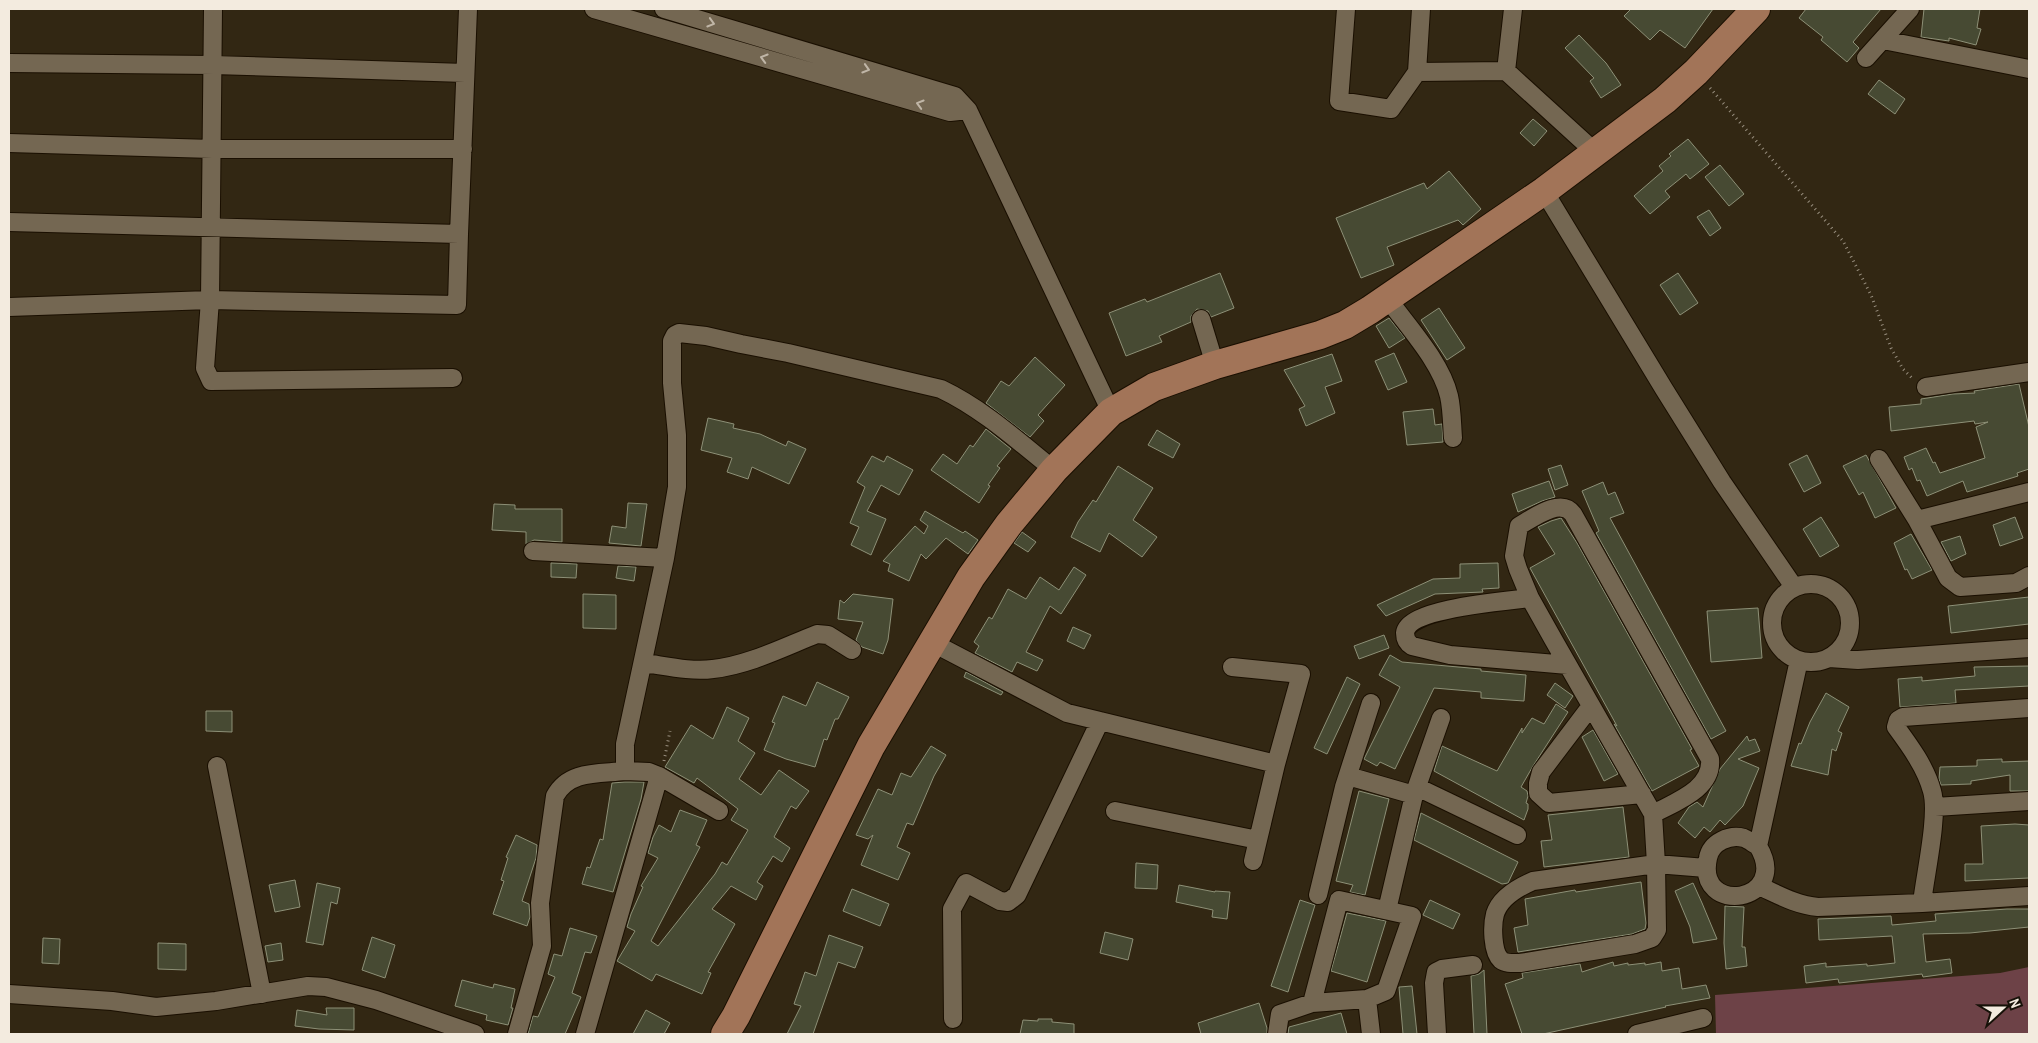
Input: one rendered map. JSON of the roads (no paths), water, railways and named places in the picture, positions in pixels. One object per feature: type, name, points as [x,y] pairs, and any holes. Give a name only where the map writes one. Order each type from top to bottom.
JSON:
[{"type":"main road","points":[[725,1034],[736,1016],[871,746],[971,576],[1009,524],[1054,470],[1111,412],[1154,387],[1215,364],[1320,335],[1345,325],[1388,299],[1544,192],[1665,100],[1696,72],[1756,9]]},
{"type":"street","points":[[213,9],[210,300],[205,368],[211,381],[452,378]]},
{"type":"street","points":[[9,307],[210,300],[457,305],[468,9]]},
{"type":"street","points":[[594,9],[950,112],[968,110]]},
{"type":"street","points":[[664,9],[955,96],[968,110],[1111,412]]},
{"type":"street","points":[[1346,9],[1340,101],[1391,109],[1417,72],[1421,9]]},
{"type":"street","points":[[1506,71],[1513,9]]},
{"type":"street","points":[[1866,58],[1910,9]]},
{"type":"street","points":[[1883,40],[2029,69]]},
{"type":"street","points":[[9,63],[212,65],[466,73]]},
{"type":"street","points":[[1417,72],[1506,71],[1596,153]]},
{"type":"street","points":[[9,143],[212,149],[463,149]]},
{"type":"street","points":[[1544,192],[1717,474],[1794,587]]},
{"type":"street","points":[[9,222],[460,234]]},
{"type":"street","points":[[1388,299],[1444,380],[1450,398],[1453,438]]},
{"type":"street","points":[[1201,319],[1215,364]]},
{"type":"street","points":[[625,771],[625,744],[666,558],[677,487],[677,435],[672,383],[672,341],[675,335],[679,333],[706,336],[941,389],[962,399],[978,410],[1054,470]]},
{"type":"street","points":[[1926,387],[2029,372]]},
{"type":"street","points":[[1879,459],[1917,520],[1948,578],[1960,587],[2016,583],[2029,576]]},
{"type":"street","points":[[1917,520],[2029,492]]},
{"type":"street","points":[[1653,814],[1689,794],[1702,784],[1711,766],[1710,759],[1573,514],[1567,508],[1560,507],[1548,510],[1519,526],[1514,556],[1530,598],[1653,814],[1656,864],[1658,922],[1657,930],[1652,938],[1635,944],[1520,963],[1510,963],[1501,960],[1496,953],[1494,929],[1496,914],[1506,899],[1518,888],[1534,881],[1656,864],[1706,868]]},
{"type":"street","points":[[533,551],[666,558]]},
{"type":"street","points":[[1829,658],[1837,653],[1849,636],[1850,621],[1847,606],[1841,597],[1824,586],[1809,584],[1794,587],[1779,601],[1774,610],[1773,625],[1776,640],[1782,648],[1798,660],[1809,662],[1829,658],[1858,660],[2029,648]]},
{"type":"street","points":[[1530,598],[1426,614],[1405,630],[1407,643],[1412,646],[1450,655],[1568,665]]},
{"type":"street","points":[[644,663],[713,669],[739,664],[817,634],[828,635],[852,650]]},
{"type":"street","points":[[933,643],[1067,712],[1276,764]]},
{"type":"street","points":[[1758,846],[1798,660]]},
{"type":"street","points":[[1232,667],[1301,674],[1276,764],[1253,861]]},
{"type":"street","points":[[1277,1034],[1280,1014],[1312,1003],[1367,999],[1386,991],[1412,916],[1313,894],[1371,703]]},
{"type":"street","points":[[1591,706],[1541,772],[1538,782],[1538,793],[1549,803],[1642,794]]},
{"type":"street","points":[[1922,903],[1935,807],[1932,790],[1921,765],[1896,727],[1898,720],[1903,717],[2029,708]]},
{"type":"street","points":[[1387,910],[1416,791],[1441,718]]},
{"type":"street","points":[[954,1019],[952,909],[966,884],[1000,901],[1008,902],[1017,895],[1100,721]]},
{"type":"street","points":[[217,766],[262,994]]},
{"type":"street","points":[[517,1034],[542,946],[540,903],[555,796],[560,786],[571,779],[625,771],[649,772],[719,811]]},
{"type":"street","points":[[585,1034],[659,776]]},
{"type":"street","points":[[1348,776],[1416,791],[1516,836]]},
{"type":"street","points":[[1935,807],[2029,801]]},
{"type":"street","points":[[1115,811],[1258,840]]},
{"type":"street","points":[[1731,837],[1745,838],[1758,846],[1764,858],[1766,870],[1759,886],[1753,892],[1741,897],[1728,897],[1716,891],[1708,880],[1706,868],[1708,854],[1718,843],[1731,837]]},
{"type":"street","points":[[1759,886],[1785,899],[1805,906],[1818,907],[2029,896]]},
{"type":"street","points":[[1312,1003],[1339,900]]},
{"type":"street","points":[[1436,1034],[1434,983],[1436,972],[1442,969],[1472,965]]},
{"type":"street","points":[[9,994],[112,1001],[156,1007],[216,1001],[308,986],[326,987],[376,1000],[468,1033]]},
{"type":"street","points":[[1367,999],[1371,1034]]},
{"type":"street","points":[[1637,1034],[1679,1029],[1703,1018]]}]
